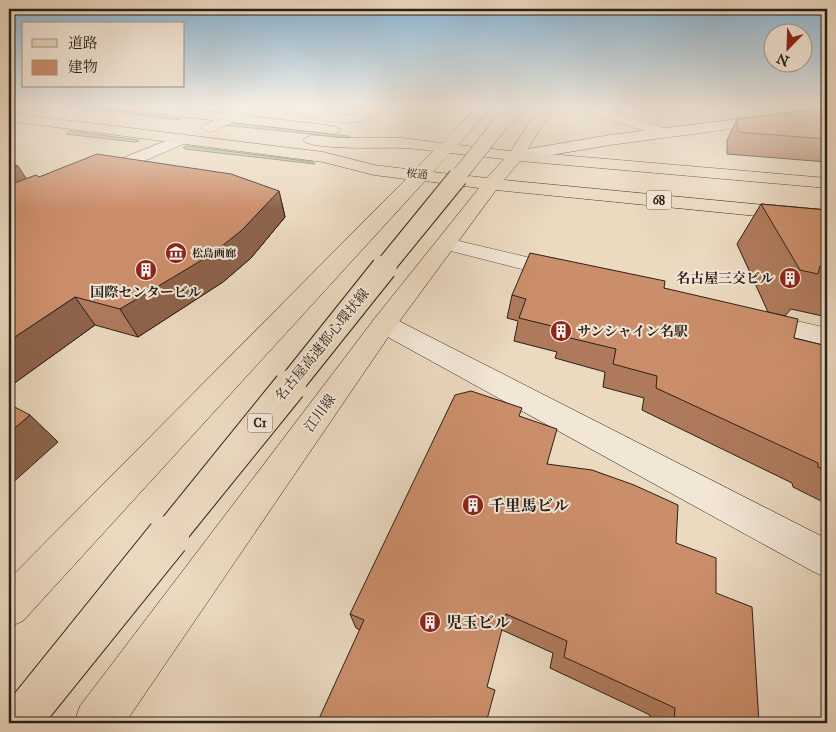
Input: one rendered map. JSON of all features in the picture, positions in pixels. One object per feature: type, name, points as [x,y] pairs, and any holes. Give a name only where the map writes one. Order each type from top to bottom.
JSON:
[{"type":"main road","name":"68","points":[[84,140],[310,170],[374,170]]},
{"type":"main road","name":"桜通","points":[[193,140],[323,156],[374,170],[491,184],[827,217]]},
{"type":"main road","points":[[316,140],[341,143],[402,143]]},
{"type":"main road","points":[[390,140],[446,149],[516,156],[827,182]]},
{"type":"main road","points":[[9,607],[446,149],[459,140]]},
{"type":"main road","name":"名古屋高速都心環状線","points":[[18,723],[478,140]]},
{"type":"main road","name":"江川線","points":[[97,723],[384,324],[491,184],[516,156],[526,140]]},
{"type":"street","points":[[82,181],[180,140]]},
{"type":"street","points":[[516,156],[619,140]]},
{"type":"street","points":[[446,244],[583,277]]},
{"type":"street","points":[[733,314],[827,336]]},
{"type":"street","points":[[384,324],[827,558]]},
{"type":"green space","points":[[118,140],[139,141],[134,142]]},
{"type":"green space","points":[[188,146],[313,162],[315,164],[185,149],[183,147]]},
{"type":"building","points":[[97,154],[231,174],[279,191],[242,230],[212,254],[120,309],[75,297],[9,341],[9,185],[36,175],[39,177]]},
{"type":"building","points":[[9,161],[18,166],[9,170]]},
{"type":"building","points":[[761,204],[827,210],[827,268],[820,266],[818,274],[800,270]]},
{"type":"building","points":[[530,253],[665,281],[664,288],[798,319],[794,338],[827,346],[827,471],[818,467],[818,463],[656,388],[657,376],[613,364],[616,349],[562,336],[564,329],[519,318],[526,299],[512,295]]},
{"type":"building","points":[[471,391],[522,408],[519,416],[557,429],[547,464],[592,470],[634,485],[678,505],[676,543],[716,558],[716,593],[752,607],[759,723],[674,723],[675,708],[564,657],[567,641],[506,614],[487,687],[495,690],[486,723],[317,723],[364,620],[350,614],[455,395]]},
{"type":"building","points":[[9,404],[30,415],[9,433]]},
{"type":"place","name":"松島画廊","points":[[176,253]]},
{"type":"place","name":"国際センタービル","points":[[146,270]]},
{"type":"place","name":"名古屋三交ビル","points":[[790,278]]},
{"type":"place","name":"サンシャイン名駅","points":[[561,331]]},
{"type":"place","name":"千里馬ビル","points":[[473,505]]},
{"type":"place","name":"児玉ビル","points":[[430,622]]}]
